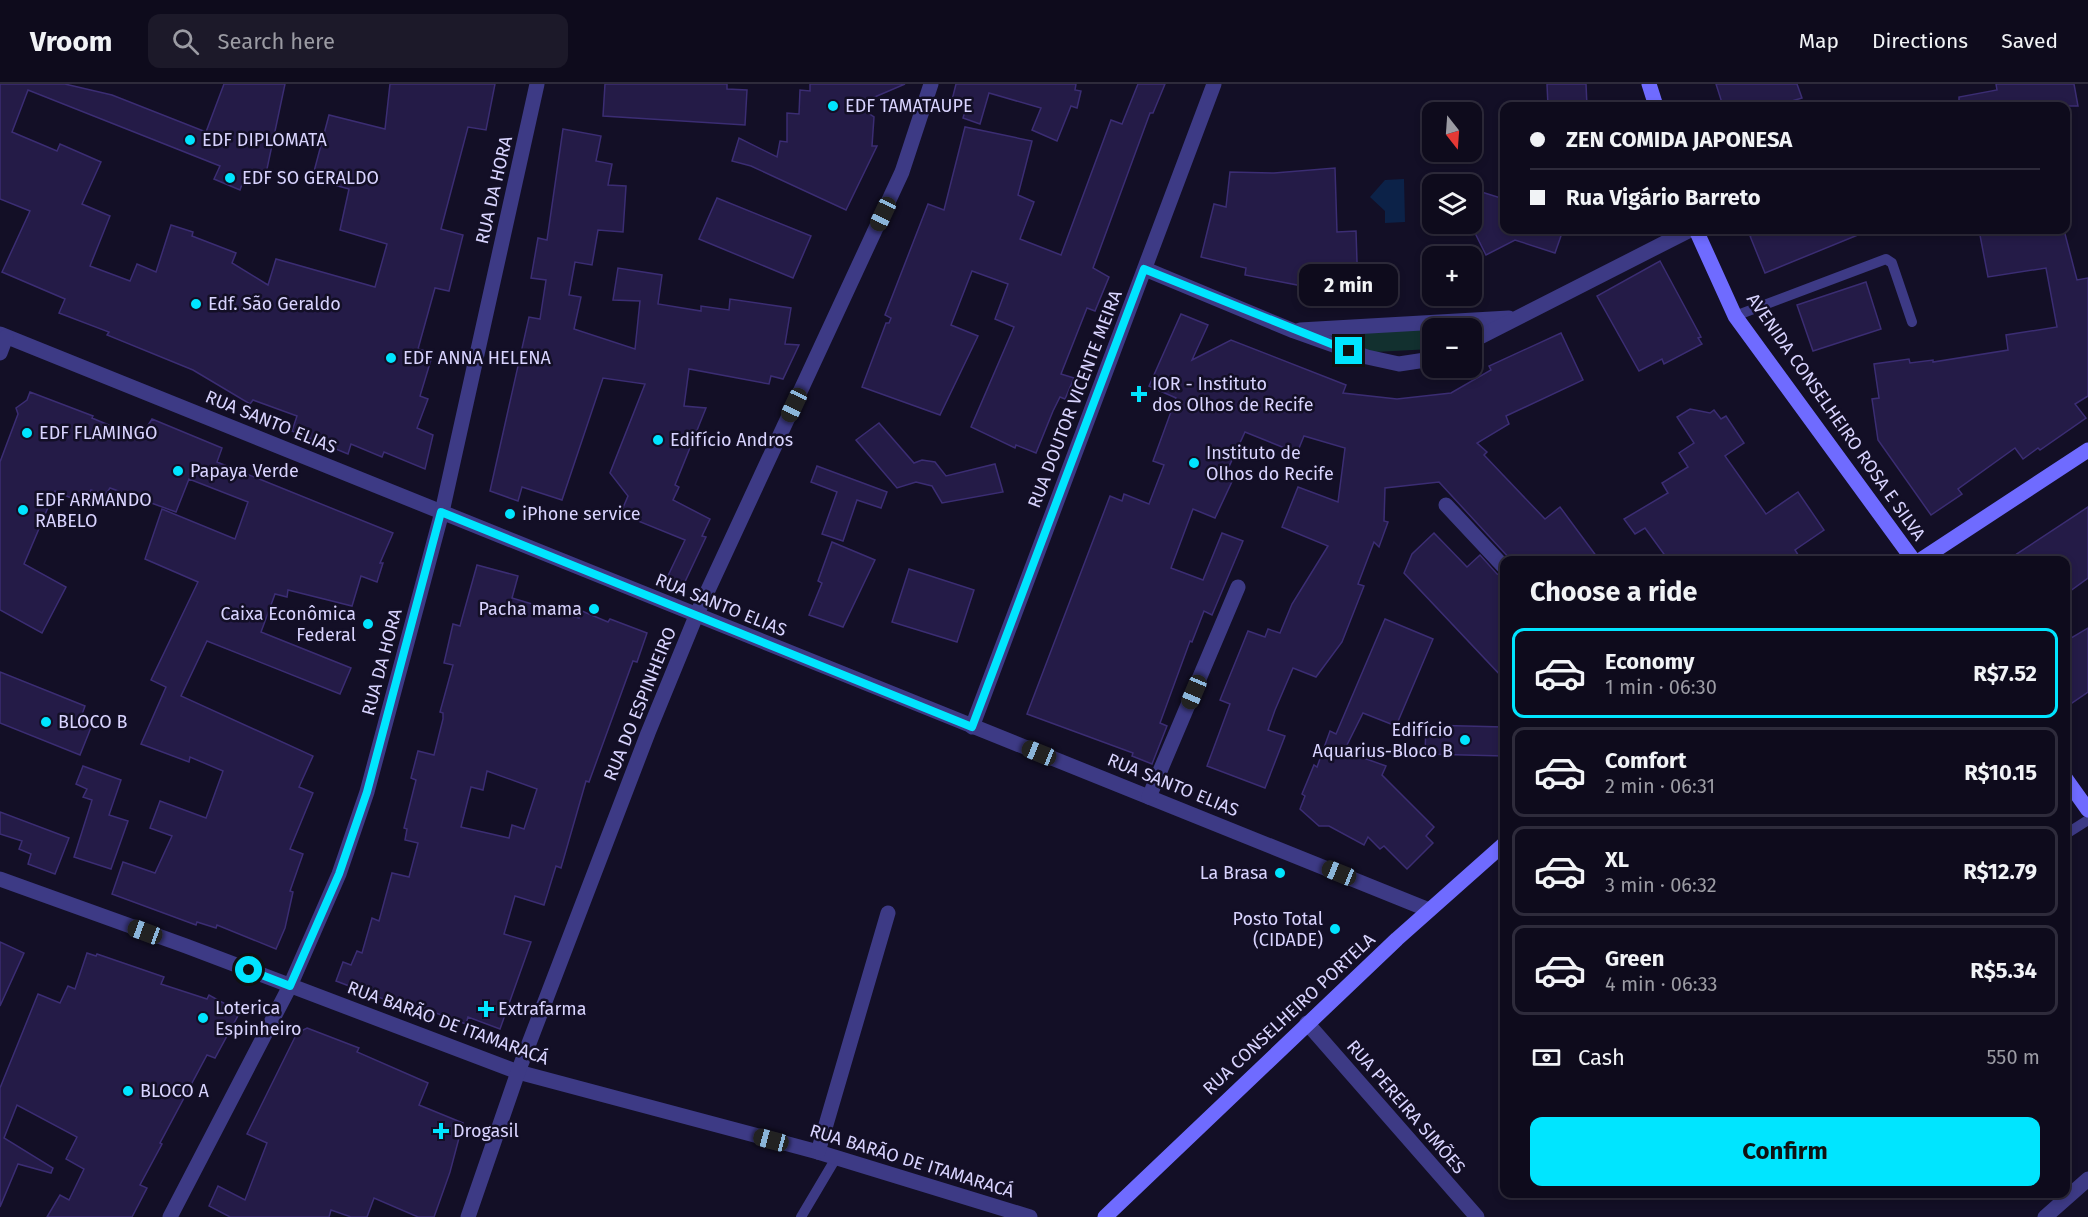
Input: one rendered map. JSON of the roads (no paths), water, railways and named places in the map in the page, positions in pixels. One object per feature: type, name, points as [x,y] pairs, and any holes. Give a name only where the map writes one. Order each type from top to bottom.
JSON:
[{"type":"main road","points":[[1649,84],[1655,102]]},
{"type":"main road","name":"AVENIDA CONSELHEIRO ROSA E SILVA","points":[[1698,234],[1735,316],[1912,556]]},
{"type":"main road","points":[[1924,556],[2087,452]]},
{"type":"main road","points":[[2070,784],[2088,810]]},
{"type":"main road","name":"RUA CONSELHEIRO PORTELA","points":[[1105,1217],[1307,1023],[1500,848]]},
{"type":"street","name":"RUA DA HORA","points":[[170,1217],[290,986],[339,874],[367,792],[441,512],[537,84]]},
{"type":"street","name":"RUA DO ESPINHEIRO","points":[[468,1217],[518,1072],[648,732],[696,616],[902,172],[931,84]]},
{"type":"street","name":"RUA DOUTOR VICENTE MEIRA","points":[[972,727],[1214,84]]},
{"type":"street","points":[[1482,336],[1682,234]]},
{"type":"street","points":[[1144,269],[1294,331],[1367,357],[1398,364],[1422,360]]},
{"type":"street","points":[[1294,331],[1516,317]]},
{"type":"street","name":"RUA SANTO ELIAS","points":[[3,336],[1429,910]]},
{"type":"street","points":[[0,354],[3,336]]},
{"type":"street","points":[[1446,505],[1500,563]]},
{"type":"street","points":[[1149,797],[1238,587]]},
{"type":"street","name":"RUA BARÃO DE ITAMARACÁ","points":[[0,879],[518,1072],[818,1152],[1030,1217]]},
{"type":"street","points":[[818,1152],[888,913]]},
{"type":"street","name":"RUA PEREIRA SIMÕES","points":[[1307,1023],[1477,1217]]},
{"type":"street","points":[[2070,1195],[2088,1179]]},
{"type":"street","points":[[2045,1217],[2066,1198]]},
{"type":"lane","points":[[1735,316],[1886,260],[1892,263],[1912,322]]},
{"type":"lane","points":[[2070,831],[2088,820]]},
{"type":"lane","points":[[801,1217],[836,1158]]},
{"type":"water","points":[[1404,179],[1405,222],[1385,223],[1385,211],[1370,197],[1385,180]]},
{"type":"place","name":"EDF TAMATAUPE","points":[[833,106]]},
{"type":"place","name":"EDF DIPLOMATA","points":[[190,140]]},
{"type":"place","name":"EDF SO GERALDO","points":[[230,178]]},
{"type":"place","name":"Edf. São Geraldo","points":[[196,304]]},
{"type":"place","name":"EDF ANNA HELENA","points":[[391,358]]},
{"type":"place","name":"IOR - Instituto dos Olhos de Recife","points":[[1139,394]]},
{"type":"place","name":"EDF FLAMINGO","points":[[27,433]]},
{"type":"place","name":"Edifício Andros","points":[[658,440]]},
{"type":"place","name":"Instituto de Olhos do Recife","points":[[1194,463]]},
{"type":"place","name":"Papaya Verde","points":[[178,471]]},
{"type":"place","name":"EDF ARMANDO RABELO","points":[[23,510]]},
{"type":"place","name":"iPhone service","points":[[510,514]]},
{"type":"place","name":"Pacha mama","points":[[594,609]]},
{"type":"place","name":"Caixa Econômica Federal","points":[[368,624]]},
{"type":"place","name":"BLOCO B","points":[[46,722]]},
{"type":"place","name":"Edifício Aquarius-Bloco B","points":[[1465,740]]},
{"type":"place","name":"La Brasa","points":[[1280,873]]},
{"type":"place","name":"Posto Total (CIDADE)","points":[[1335,929]]},
{"type":"place","name":"Extrafarma","points":[[486,1009]]},
{"type":"place","name":"Loterica Espinheiro","points":[[203,1018]]},
{"type":"place","name":"BLOCO A","points":[[128,1091]]},
{"type":"place","name":"Drogasil","points":[[441,1131]]}]
